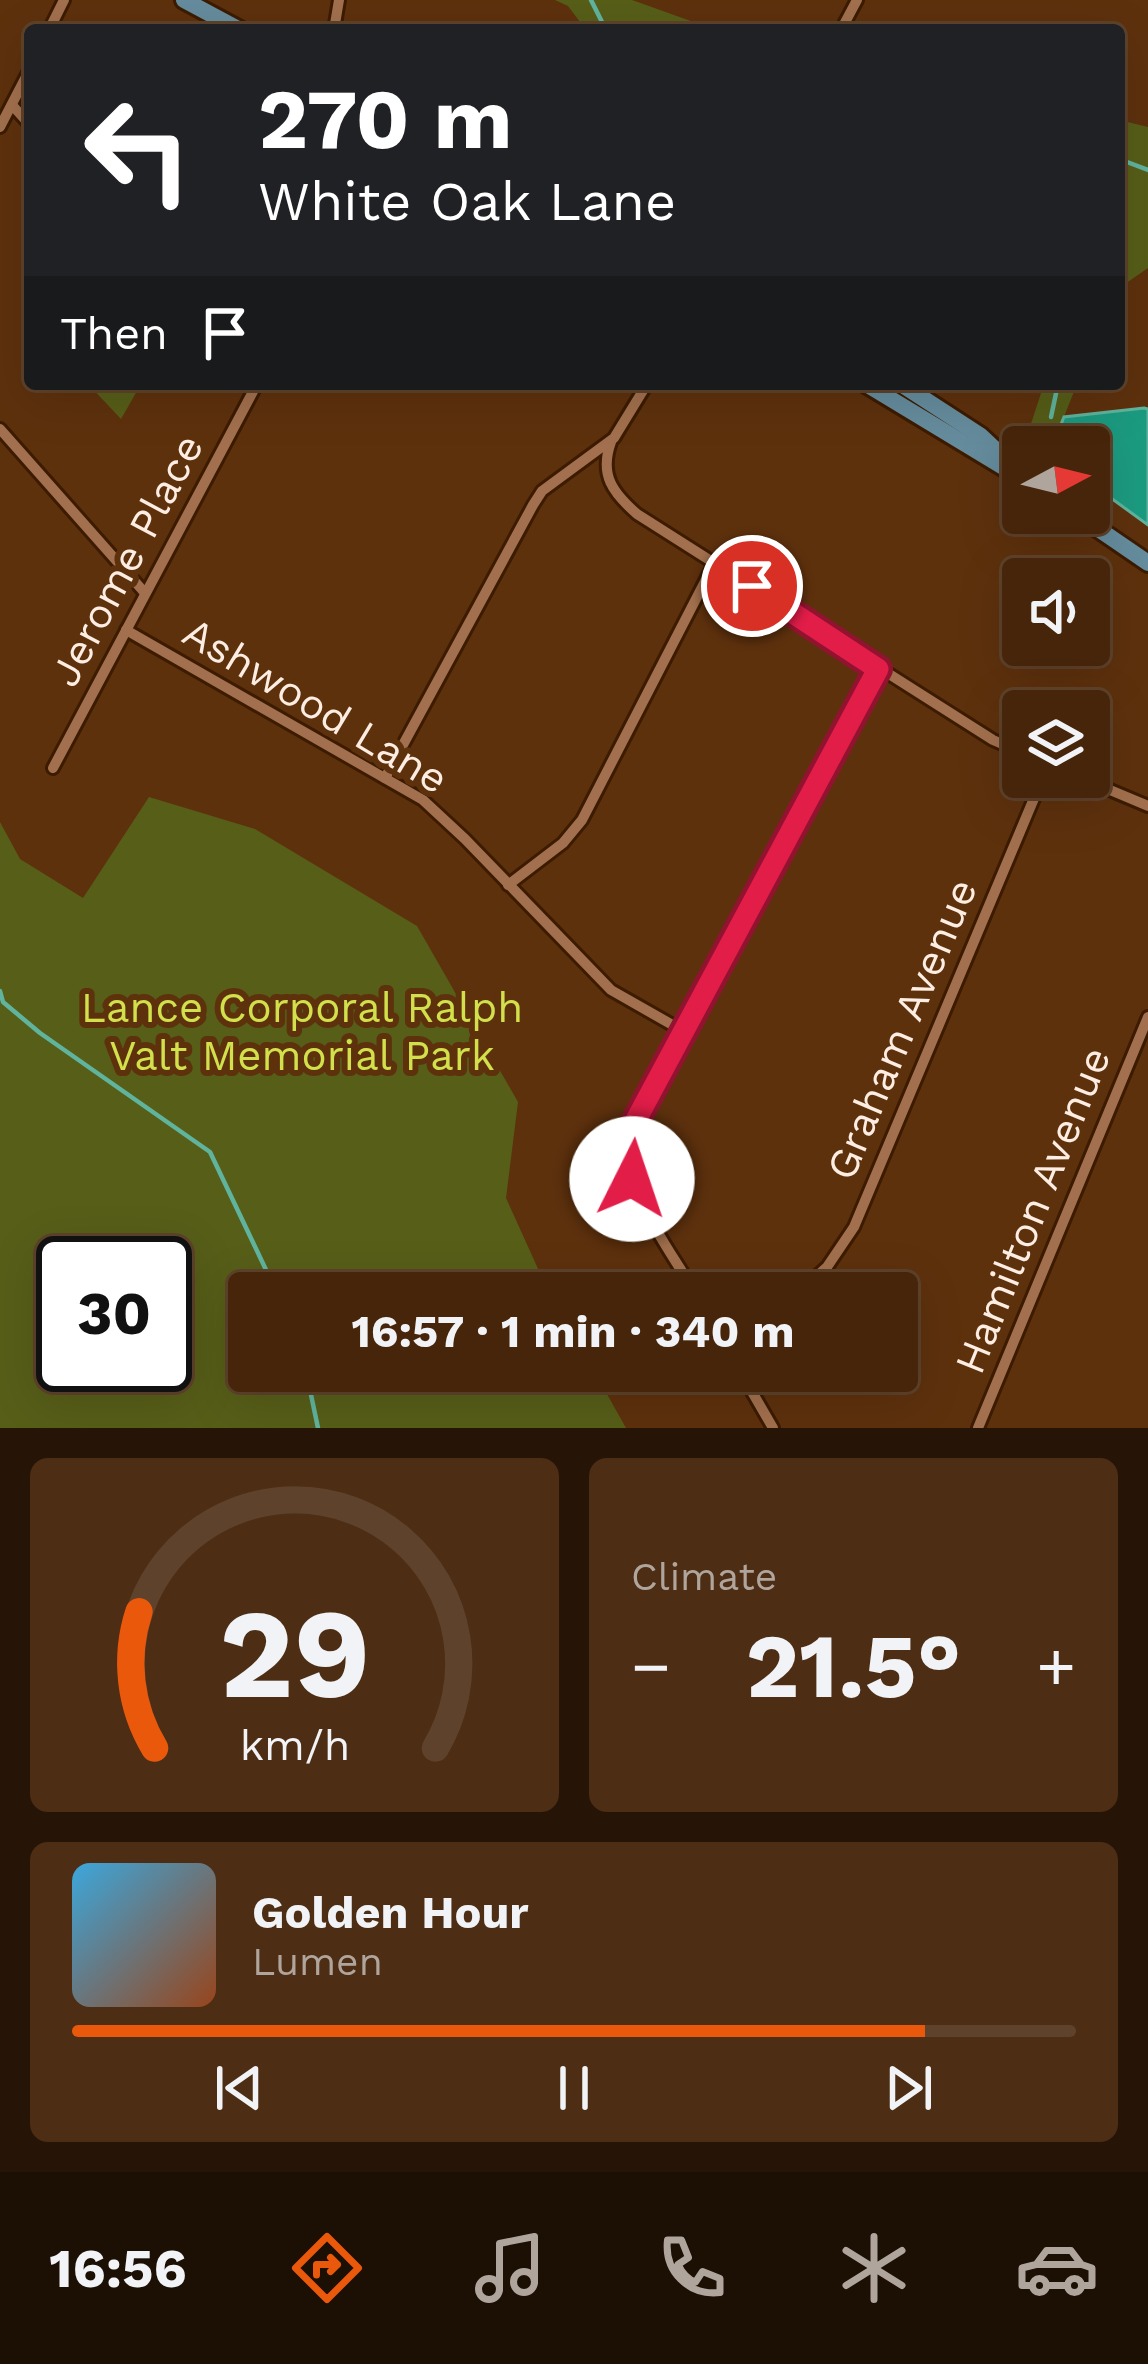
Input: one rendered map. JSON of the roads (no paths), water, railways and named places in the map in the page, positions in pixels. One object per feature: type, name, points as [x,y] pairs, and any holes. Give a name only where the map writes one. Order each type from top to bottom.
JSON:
[{"type":"main road","points":[[184,0],[229,24]]},
{"type":"main road","points":[[876,390],[1002,465]]},
{"type":"main road","points":[[910,390],[981,436],[1002,456]]},
{"type":"main road","points":[[1106,534],[1148,563]]},
{"type":"street","points":[[0,128],[24,81]]},
{"type":"street","points":[[12,105],[24,118]]},
{"type":"street","name":"Jerome Place","points":[[53,768],[254,390]]},
{"type":"street","points":[[385,778],[542,490],[610,442],[644,390]]},
{"type":"street","points":[[0,429],[145,593]]},
{"type":"street","points":[[610,442],[606,473],[619,498],[637,514],[1002,744]]},
{"type":"street","points":[[508,885],[563,843],[582,820],[715,562]]},
{"type":"street","name":"Ashwood Lane","points":[[126,630],[436,811],[610,991],[683,1031]]},
{"type":"street","points":[[683,1272],[635,1190],[628,1150],[636,1120],[878,669]]},
{"type":"street","points":[[1110,790],[1148,806]]},
{"type":"street","name":"Graham Avenue","points":[[822,1272],[854,1227],[1034,798]]},
{"type":"street","name":"Hamilton Avenue","points":[[978,1428],[1148,1017]]},
{"type":"street","points":[[752,1392],[773,1428]]},
{"type":"water","points":[[1148,409],[1148,525],[1110,497],[1110,426],[1060,426],[1064,417]]},
{"type":"waterway","points":[[591,0],[603,24]]},
{"type":"waterway","points":[[1125,161],[1148,170]]},
{"type":"waterway","points":[[1051,417],[1057,390]]},
{"type":"waterway","points":[[0,991],[3,1002],[40,1033],[210,1152],[267,1272]]},
{"type":"waterway","points":[[310,1392],[318,1428]]},
{"type":"park label","name":"Lance Corporal Ralph Valt Memorial Park","points":[[302,1031]]}]
